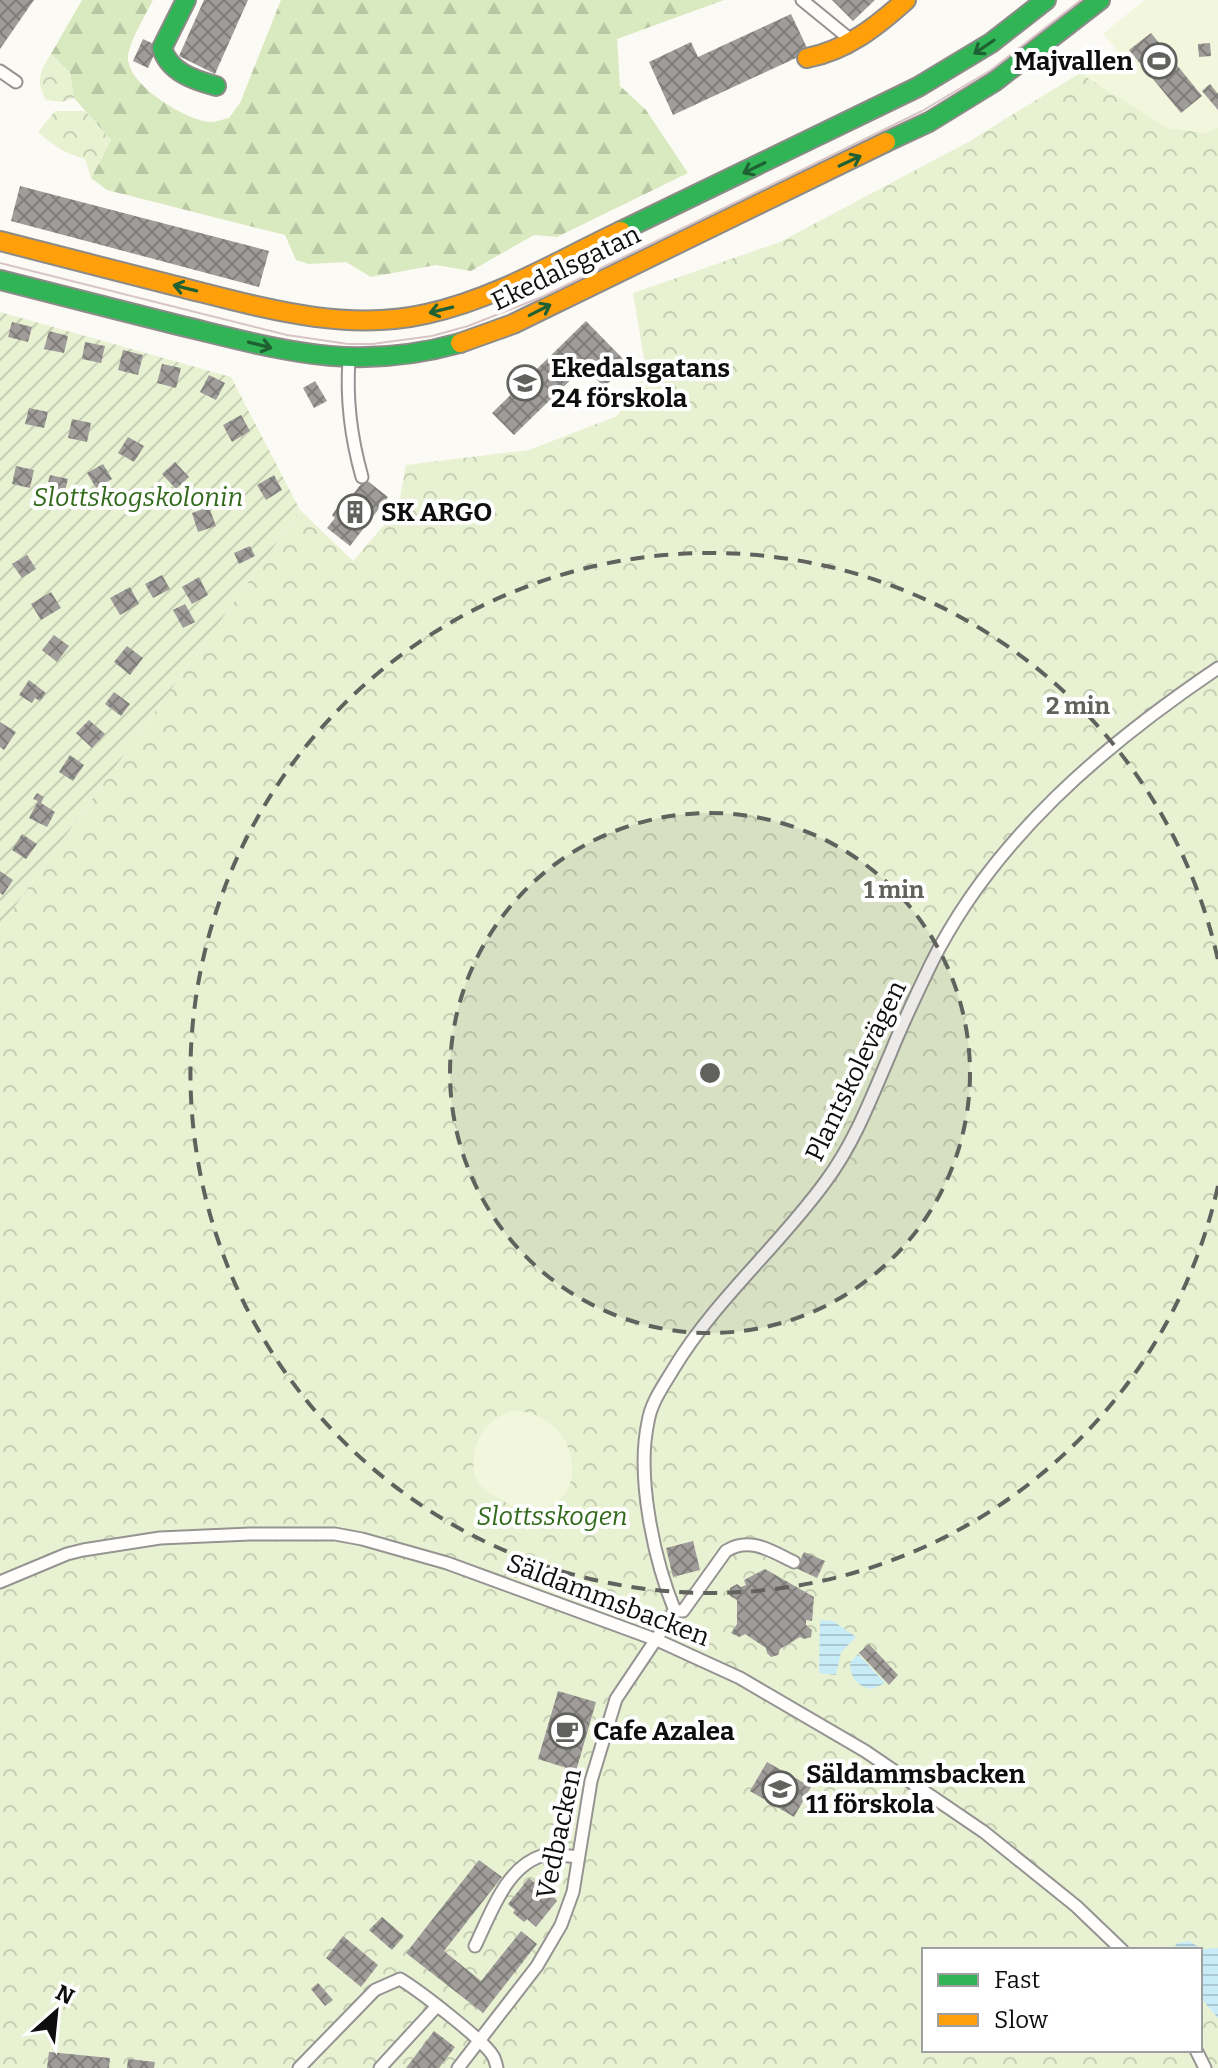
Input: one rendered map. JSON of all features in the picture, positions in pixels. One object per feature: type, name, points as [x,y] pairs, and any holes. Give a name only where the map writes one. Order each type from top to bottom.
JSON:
[{"type":"street","points":[[186,0],[162,48],[163,55],[185,73],[216,86]]},
{"type":"street","points":[[807,58],[825,56],[853,41],[906,0]]},
{"type":"street","name":"Ekedalsgatan","points":[[0,241],[228,299],[319,318],[368,320],[422,315],[494,292],[897,98],[968,58],[1046,0]]},
{"type":"street","name":"Ekedalsgatan","points":[[0,280],[288,352],[349,359],[387,358],[433,351],[513,324],[929,122],[994,82],[1100,0]]},
{"type":"lane","points":[[802,0],[853,41]]},
{"type":"lane","points":[[0,71],[16,82]]},
{"type":"lane","points":[[349,359],[347,397],[362,477]]},
{"type":"lane","name":"Plantskolevägen","points":[[675,1611],[665,1586],[655,1543],[646,1472],[647,1422],[664,1384],[692,1338],[827,1181],[871,1101],[933,961],[973,894],[997,861],[1046,806],[1096,760],[1135,727],[1218,668]]},
{"type":"lane","name":"Säldammsbacken","points":[[0,1582],[67,1554],[173,1538],[335,1534],[447,1563],[657,1640],[740,1678],[917,1785],[984,1832],[1076,1906],[1120,1948]]},
{"type":"lane","points":[[657,1640],[675,1611],[683,1611],[726,1551],[736,1545],[753,1543],[794,1562]]},
{"type":"lane","name":"Vedbacken","points":[[458,2068],[537,1966],[561,1925],[573,1892],[591,1781],[616,1699],[625,1681],[657,1640]]},
{"type":"lane","points":[[475,1946],[502,1892],[529,1862],[542,1855],[578,1857]]},
{"type":"lane","points":[[299,2068],[375,1990],[400,1979],[418,1990],[479,2042],[493,2055],[497,2068]]},
{"type":"lane","points":[[380,2068],[437,2006]]},
{"type":"green space","points":[[82,0],[153,0],[131,44],[128,57],[130,68],[147,90],[160,100],[188,115],[211,122],[229,118],[240,103],[281,0],[724,0],[617,39],[620,86],[646,110],[688,173],[557,237],[534,235],[471,271],[436,265],[371,277],[346,262],[309,264],[296,260],[285,235],[107,190],[91,178],[111,140],[74,98],[70,73],[51,54]]},
{"type":"green space","name":"Majvallen","points":[[1145,0],[1218,0],[1218,127],[1205,133],[1168,128],[1080,73],[1117,50],[1103,34]]},
{"type":"green space","points":[[51,54],[70,73],[74,98],[62,102],[46,100],[40,76]]},
{"type":"green space","name":"Slottsskogen","points":[[1080,73],[1168,128],[1205,133],[1218,127],[1218,2068],[0,2068],[0,927],[300,510],[353,561],[398,509],[406,465],[529,450],[617,416],[646,371],[633,293],[780,242],[970,141]]},
{"type":"green space","points":[[55,111],[85,111],[111,140],[91,178],[85,159],[60,148],[38,132]]},
{"type":"green space","name":"Slottskogskolonin","points":[[0,312],[231,377],[300,510],[0,927]]},
{"type":"green space","points":[[514,1411],[536,1415],[553,1426],[565,1441],[572,1459],[572,1477],[566,1493],[553,1505],[533,1511],[525,1511],[488,1492],[476,1478],[474,1456],[481,1435],[495,1419]]},
{"type":"water","points":[[820,1620],[833,1621],[856,1637],[841,1652],[836,1675],[819,1673]]},
{"type":"water","points":[[858,1654],[885,1683],[872,1689],[855,1680],[850,1663]]},
{"type":"water","points":[[1189,1941],[1200,1948],[1174,1948],[1177,1943]]},
{"type":"water","points":[[1218,1948],[1218,2018],[1202,1999],[1202,1949]]},
{"type":"building","points":[[0,0],[34,0],[0,49]]},
{"type":"building","points":[[204,0],[248,0],[215,74],[179,56]]},
{"type":"building","points":[[832,0],[875,0],[853,21]]},
{"type":"building","points":[[791,14],[809,52],[673,115],[649,62],[691,42],[698,57]]},
{"type":"building","points":[[1151,33],[1202,96],[1181,113],[1129,50]]},
{"type":"building","points":[[143,39],[158,46],[148,68],[133,61]]},
{"type":"building","points":[[1210,43],[1211,56],[1199,57],[1198,44]]},
{"type":"building","points":[[1210,84],[1218,94],[1218,110],[1202,91]]},
{"type":"building","points":[[20,186],[269,251],[259,287],[11,221]]},
{"type":"building","points":[[586,321],[628,364],[604,387],[584,367],[514,435],[492,413]]},
{"type":"building","points":[[12,322],[32,327],[28,342],[8,337]]},
{"type":"building","points":[[49,331],[68,336],[64,353],[44,349]]},
{"type":"building","points":[[85,342],[105,346],[101,363],[82,359]]},
{"type":"building","points":[[123,350],[143,355],[138,375],[118,370]]},
{"type":"building","points":[[162,364],[181,368],[176,388],[157,383]]},
{"type":"building","points":[[209,375],[225,383],[216,400],[200,392]]},
{"type":"building","points":[[315,381],[327,401],[314,408],[303,388]]},
{"type":"building","points":[[29,408],[48,412],[44,428],[25,424]]},
{"type":"building","points":[[241,415],[250,431],[232,442],[223,425]]},
{"type":"building","points":[[72,419],[91,423],[87,442],[68,438]]},
{"type":"building","points":[[128,437],[144,446],[134,462],[118,453]]},
{"type":"building","points":[[175,462],[189,477],[176,489],[162,474]]},
{"type":"building","points":[[103,464],[112,479],[96,488],[87,473]]},
{"type":"building","points":[[16,466],[34,470],[30,488],[12,484]]},
{"type":"building","points":[[50,475],[68,479],[63,498],[45,494]]},
{"type":"building","points":[[274,475],[282,490],[266,500],[257,485]]},
{"type":"building","name":"SK ARGO","points":[[365,479],[388,497],[350,546],[327,528],[335,518],[332,515],[339,505],[342,508]]},
{"type":"building","points":[[209,507],[216,526],[198,532],[192,513]]},
{"type":"building","points":[[250,546],[255,556],[239,564],[234,553]]},
{"type":"building","points":[[27,555],[36,569],[22,578],[12,564]]},
{"type":"building","points":[[162,575],[170,589],[153,598],[145,584]]},
{"type":"building","points":[[199,577],[208,595],[192,604],[182,587]]},
{"type":"building","points":[[130,587],[139,604],[120,615],[110,598]]},
{"type":"building","points":[[51,592],[61,608],[41,620],[31,604]]},
{"type":"building","points":[[185,604],[195,622],[183,628],[173,610]]},
{"type":"building","points":[[54,635],[69,646],[57,662],[42,650]]},
{"type":"building","points":[[127,646],[143,658],[130,675],[114,662]]},
{"type":"building","points":[[29,680],[46,693],[40,701],[35,698],[32,703],[19,695]]},
{"type":"building","points":[[114,692],[130,704],[121,716],[105,704]]},
{"type":"building","points":[[89,720],[105,734],[92,748],[76,733]]},
{"type":"building","points":[[0,722],[16,732],[4,750],[0,747]]},
{"type":"building","points":[[70,755],[84,765],[73,781],[59,772]]},
{"type":"building","points":[[37,793],[44,797],[41,803],[55,812],[47,827],[29,818],[38,801],[33,799]]},
{"type":"building","points":[[22,834],[37,844],[26,859],[12,850]]},
{"type":"building","points":[[0,871],[13,880],[3,895],[0,893]]},
{"type":"building","points":[[693,1541],[700,1570],[673,1577],[666,1548]]},
{"type":"building","points":[[804,1552],[825,1561],[817,1578],[796,1568]]},
{"type":"building","points":[[765,1569],[814,1597],[812,1621],[806,1620],[806,1625],[812,1630],[811,1637],[800,1637],[771,1657],[766,1648],[745,1634],[739,1637],[731,1633],[737,1624],[737,1600],[730,1596],[730,1588],[737,1584],[741,1587],[746,1585],[744,1580]]},
{"type":"building","points":[[869,1644],[898,1675],[889,1685],[859,1653]]},
{"type":"building","name":"Cafe Azalea","points":[[558,1691],[596,1702],[576,1771],[538,1759]]},
{"type":"building","name":"Säldammsbacken 11 förskola","points":[[767,1762],[811,1787],[794,1817],[750,1791]]},
{"type":"building","points":[[479,1860],[502,1877],[444,1951],[481,1981],[521,1931],[537,1944],[483,2013],[406,1953]]},
{"type":"building","points":[[529,1878],[557,1901],[536,1927],[513,1913],[515,1910],[508,1904]]},
{"type":"building","points":[[382,1917],[404,1936],[392,1950],[369,1930]]},
{"type":"building","points":[[343,1936],[378,1965],[361,1987],[326,1958]]},
{"type":"building","points":[[318,1983],[333,2000],[325,2006],[311,1989]]},
{"type":"building","points":[[434,2031],[455,2047],[439,2068],[406,2068]]},
{"type":"building","points":[[49,2052],[110,2058],[109,2068],[47,2068]]},
{"type":"building","points":[[128,2059],[155,2062],[154,2068],[127,2068]]},
{"type":"tram line","points":[[0,263],[287,335],[348,344],[432,336],[468,326],[542,297],[922,111],[991,70],[1081,0]]},
{"type":"traffic: fast","points":[[186,0],[162,48],[176,69],[191,78],[216,86]]},
{"type":"traffic: fast","points":[[621,231],[918,87],[991,43],[1046,0]]},
{"type":"traffic: fast","points":[[886,142],[929,122],[994,82],[1100,0]]},
{"type":"traffic: fast","points":[[0,280],[251,343],[318,355],[385,356],[460,343]]},
{"type":"traffic: slow","points":[[807,58],[835,49],[860,36],[906,0]]},
{"type":"traffic: slow","points":[[460,343],[513,324],[886,142]]},
{"type":"traffic: slow","points":[[0,241],[269,309],[331,319],[363,320],[426,314],[477,299],[621,231]]},
{"type":"place","name":"Majvallen","points":[[1159,61]]},
{"type":"place","name":"Ekedalsgatans 24 förskola","points":[[525,383]]},
{"type":"place","name":"SK ARGO","points":[[355,512]]},
{"type":"place","name":"Cafe Azalea","points":[[567,1731]]},
{"type":"place","name":"Säldammsbacken 11 förskola","points":[[780,1789]]}]
